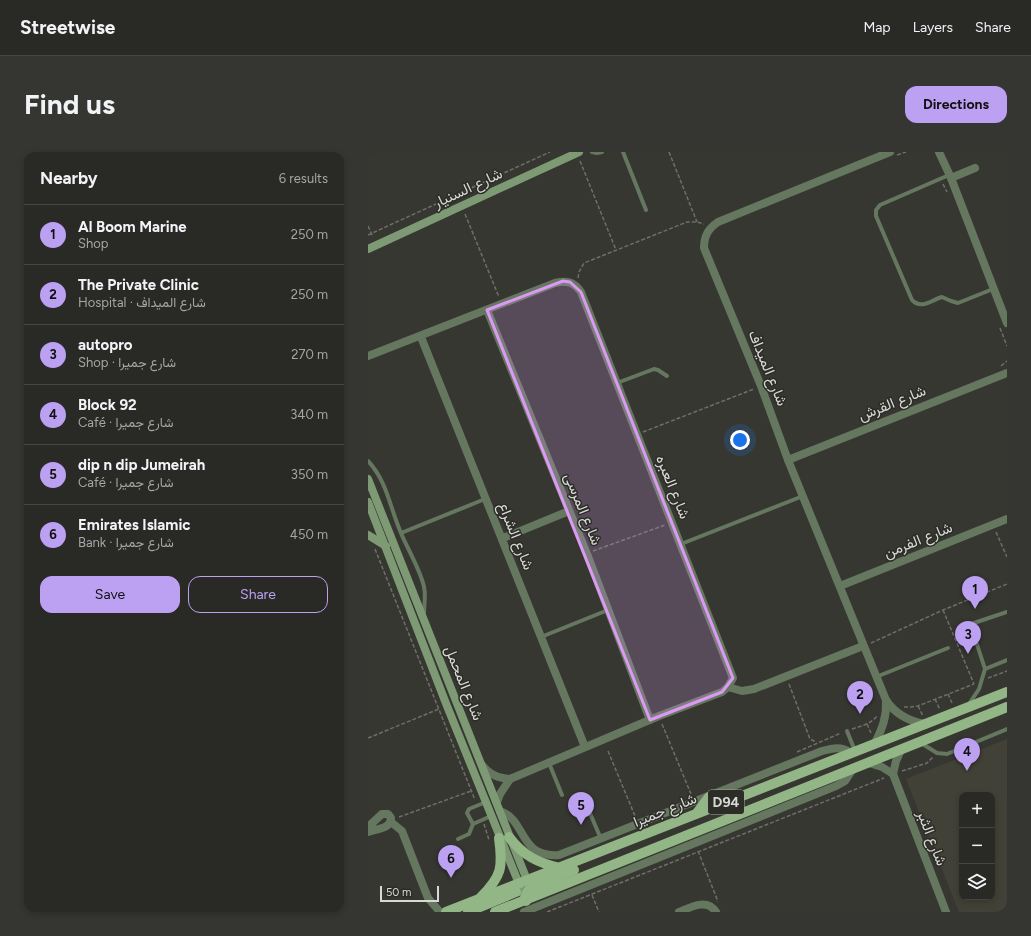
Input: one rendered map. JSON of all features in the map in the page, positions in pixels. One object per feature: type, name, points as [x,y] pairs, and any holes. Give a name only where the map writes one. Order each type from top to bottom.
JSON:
[{"type":"main road","name":"شارع جميرا","points":[[495,912],[560,868],[1007,692]]},
{"type":"main road","name":"شارع جميرا","points":[[446,912],[479,899],[526,890],[852,770],[919,741],[1007,707]]},
{"type":"main road","points":[[697,813],[709,796]]},
{"type":"main road","points":[[499,838],[544,864],[560,868]]},
{"type":"main road","points":[[479,899],[493,883],[501,866],[499,838]]},
{"type":"main road","points":[[468,912],[598,860],[604,855],[607,849]]},
{"type":"street","name":"شارع السنيار","points":[[368,249],[578,152]]},
{"type":"street","points":[[939,152],[1007,323]]},
{"type":"street","points":[[712,227],[725,220],[892,153]]},
{"type":"street","points":[[950,177],[975,168]]},
{"type":"street","name":"شارع الميداف","points":[[712,227],[704,240],[704,248],[761,386],[788,460],[876,677],[886,700],[899,715],[925,724]]},
{"type":"street","points":[[368,356],[421,337],[563,281],[570,282],[577,286]]},
{"type":"street","name":"شارع العبره","points":[[577,286],[581,292],[733,678],[728,687]]},
{"type":"street","name":"شارع المرسى","points":[[487,310],[587,554],[650,720]]},
{"type":"street","name":"شارع الشراع","points":[[421,337],[485,499],[503,538],[584,747]]},
{"type":"street","name":"شارع القرش","points":[[788,460],[1007,373]]},
{"type":"street","name":"شارع المحمل","points":[[368,479],[381,508],[423,618],[497,802],[500,811],[499,838]]},
{"type":"street","name":"شارع المحمل","points":[[368,502],[372,522],[386,547],[443,708],[480,787],[499,838],[526,890]]},
{"type":"street","points":[[370,512],[381,508]]},
{"type":"street","points":[[503,538],[569,511]]},
{"type":"street","points":[[372,522],[384,517]]},
{"type":"street","name":"شارع الفرمن","points":[[840,586],[1007,519]]},
{"type":"street","points":[[368,535],[386,547]]},
{"type":"street","points":[[482,765],[490,774],[501,778],[510,779],[659,716],[722,692],[728,687],[736,690],[747,690],[863,646]]},
{"type":"street","name":"شارع الميداف","points":[[875,743],[885,720],[886,700]]},
{"type":"street","points":[[500,811],[512,818],[524,839],[531,847],[536,851],[553,856],[564,854],[822,751],[838,747],[853,752]]},
{"type":"street","points":[[869,763],[882,767],[893,774],[896,761],[901,750]]},
{"type":"street","points":[[524,912],[836,786],[845,781],[852,770]]},
{"type":"street","name":"شارع الثبر","points":[[893,774],[946,912]]},
{"type":"street","points":[[497,802],[500,794],[510,779]]},
{"type":"street","points":[[368,827],[384,813],[389,815],[391,821],[402,831],[428,898],[440,912]]},
{"type":"street","points":[[368,832],[388,826],[391,821]]},
{"type":"street","points":[[679,912],[698,904],[709,905],[715,910]]},
{"type":"lane","points":[[592,152],[602,152]]},
{"type":"lane","points":[[623,152],[646,210]]},
{"type":"lane","points":[[950,177],[880,205],[876,210],[876,216],[912,300],[917,304],[924,304],[942,297],[955,302],[962,302],[993,289]]},
{"type":"lane","points":[[617,383],[654,369],[667,376]]},
{"type":"lane","points":[[368,461],[376,470],[382,481],[401,533],[424,587],[423,618]]},
{"type":"lane","points":[[681,544],[803,496]]},
{"type":"lane","points":[[401,533],[485,499]]},
{"type":"lane","points":[[541,637],[608,610]]},
{"type":"lane","points":[[961,710],[979,689],[985,669],[972,626],[974,623],[1007,612]]},
{"type":"lane","points":[[876,677],[948,648]]},
{"type":"lane","points":[[985,669],[1007,660]]},
{"type":"lane","points":[[919,741],[937,753],[947,754],[1007,729]]},
{"type":"lane","points":[[847,731],[853,752]]},
{"type":"lane","points":[[549,763],[562,795]]},
{"type":"lane","points":[[584,799],[601,839]]},
{"type":"lane","points":[[458,839],[469,834],[473,824],[467,811],[486,802]]},
{"type":"lane","points":[[473,824],[491,816]]},
{"type":"path","points":[[368,235],[550,152]]},
{"type":"path","points":[[578,152],[616,250]]},
{"type":"path","points":[[668,152],[697,222]]},
{"type":"path","points":[[892,153],[899,155],[906,152]]},
{"type":"path","points":[[462,206],[502,304]]},
{"type":"path","points":[[577,286],[579,272],[584,264],[616,250],[687,222],[697,222],[712,227]]},
{"type":"path","points":[[368,226],[377,245]]},
{"type":"path","points":[[637,435],[761,386]]},
{"type":"path","points":[[587,554],[672,522]]},
{"type":"path","points":[[993,525],[1007,557]]},
{"type":"path","points":[[375,548],[443,708],[477,806]]},
{"type":"path","points":[[863,646],[943,610],[1007,584]]},
{"type":"path","points":[[943,610],[974,684]]},
{"type":"path","points":[[786,676],[810,739],[813,742],[819,743],[822,751]]},
{"type":"path","points":[[948,694],[961,710]]},
{"type":"path","points":[[935,699],[943,717]]},
{"type":"path","points":[[368,738],[443,708]]},
{"type":"path","points":[[659,716],[692,797]]},
{"type":"path","points":[[608,751],[638,824]]},
{"type":"path","points":[[547,912],[893,774],[926,763],[937,753]]},
{"type":"path","points":[[391,821],[480,787]]},
{"type":"path","points":[[482,821],[499,838]]},
{"type":"path","points":[[696,843],[698,852],[717,898],[715,910]]},
{"type":"path","points":[[588,886],[599,912]]},
{"type":"highlighted area","points":[[563,281],[570,282],[581,292],[733,678],[722,692],[650,720],[487,310]]},
{"type":"shaded area","points":[[1007,739],[1007,912],[959,912],[906,779]]},
{"type":"place","name":"Al Boom Marine","points":[[975,609]]},
{"type":"place","name":"autopro","points":[[968,654]]},
{"type":"place","name":"The Private Clinic","points":[[860,714]]},
{"type":"place","name":"Block 92","points":[[967,771]]},
{"type":"place","name":"dip n dip Jumeirah","points":[[581,825]]},
{"type":"place","name":"Emirates Islamic","points":[[451,878]]}]
